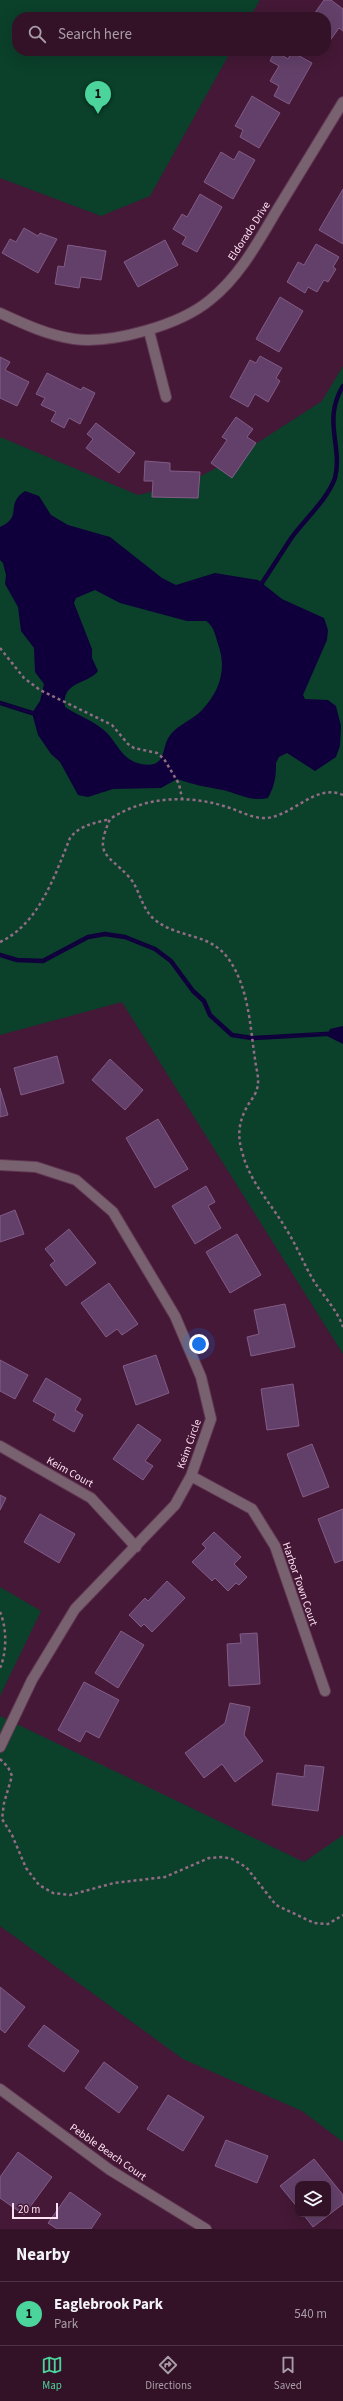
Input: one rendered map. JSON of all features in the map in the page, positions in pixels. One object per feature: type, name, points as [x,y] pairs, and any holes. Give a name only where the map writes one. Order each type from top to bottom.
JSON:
[{"type":"street","name":"Eldorado Drive","points":[[0,313],[34,329],[75,339],[113,337],[148,331],[190,313],[211,299],[244,264],[343,102]]},
{"type":"street","points":[[148,331],[166,397]]},
{"type":"street","name":"Keim Circle","points":[[0,1165],[36,1167],[76,1180],[113,1212],[175,1316],[201,1377],[211,1418],[191,1476],[175,1505],[136,1547],[75,1608],[32,1680],[0,1747]]},
{"type":"street","name":"Keim Court","points":[[0,1446],[91,1498],[136,1547]]},
{"type":"street","name":"Harbor Town Court","points":[[191,1476],[252,1509],[275,1546],[325,1691]]},
{"type":"street","name":"Pebble Beach Court","points":[[0,2089],[110,2170],[206,2229]]},
{"type":"path","points":[[0,648],[24,678],[40,690],[69,702],[85,713],[112,725],[128,744],[134,748],[157,753],[179,784],[182,798]]},
{"type":"path","points":[[0,942],[11,937],[25,923],[49,888],[70,838],[75,832],[88,824],[110,819],[135,805],[182,798],[206,801],[248,815],[267,818],[289,812],[324,792],[343,795]]},
{"type":"path","points":[[110,819],[103,842],[103,851],[108,858],[130,878],[142,904],[153,919],[168,928],[204,939],[222,951],[231,962],[243,990],[250,1021],[258,1072],[257,1089],[243,1113],[239,1126],[243,1156],[255,1186],[286,1228],[304,1266],[343,1327]]},
{"type":"path","points":[[0,1612],[5,1630],[4,1658],[0,1668]]},
{"type":"path","points":[[0,1758],[8,1767],[12,1776],[4,1803],[2,1819],[12,1835],[26,1868],[39,1885],[53,1893],[70,1895],[114,1883],[165,1877],[209,1858],[223,1857],[232,1859],[246,1867],[276,1905],[314,1923],[328,1924],[343,1915]]},
{"type":"green space","points":[[0,0],[260,0],[253,12],[12,12],[12,56],[228,56],[150,196],[101,216],[0,178]]},
{"type":"green space","points":[[343,366],[343,1354],[122,1002],[0,1035],[0,437],[138,495],[185,484],[226,463],[322,401]]},
{"type":"green space","points":[[0,1587],[41,1611],[0,1696]]},
{"type":"green space","points":[[0,1716],[304,1862],[343,1835],[343,2142],[302,2111],[183,2059],[0,1926]]},
{"type":"shaded area","points":[[25,491],[39,496],[51,515],[68,525],[110,537],[162,578],[176,585],[215,573],[258,580],[282,599],[324,618],[328,630],[327,640],[303,695],[305,699],[328,700],[336,706],[341,726],[340,746],[336,757],[315,771],[287,753],[279,757],[276,763],[274,785],[268,798],[262,799],[245,797],[177,779],[161,788],[113,789],[88,797],[78,795],[60,762],[51,754],[38,735],[32,713],[40,701],[44,684],[35,672],[34,648],[21,631],[18,607],[5,584],[6,575],[3,563],[0,560],[0,527],[11,519],[14,506],[19,496]],"holes":[[[95,590],[120,603],[187,621],[206,621],[211,625],[214,631],[221,653],[222,671],[220,679],[208,703],[194,717],[178,727],[171,734],[160,760],[150,765],[141,764],[129,759],[102,728],[65,707],[67,692],[98,671],[92,658],[92,649],[74,603],[76,598]]]},
{"type":"shaded area","points":[[343,1026],[343,1044],[327,1036],[330,1029]]},
{"type":"building","points":[[324,0],[331,0],[343,9],[343,31],[339,28],[331,39],[331,12],[316,12]]},
{"type":"building","points":[[272,56],[283,56],[288,59],[290,56],[299,56],[312,63],[289,104],[274,96],[279,86],[270,81],[279,66],[270,61]]},
{"type":"building","points":[[252,96],[280,113],[259,148],[240,137],[243,130],[235,126]]},
{"type":"building","points":[[239,151],[255,160],[233,199],[204,182],[221,152],[234,160]]},
{"type":"building","points":[[343,189],[343,244],[319,230]]},
{"type":"building","points":[[200,194],[222,207],[197,252],[182,244],[186,237],[173,229],[182,214],[187,217]]},
{"type":"building","points":[[24,228],[38,236],[40,233],[57,239],[38,273],[2,253],[10,239],[16,242]]},
{"type":"building","points":[[165,240],[178,265],[138,287],[124,262]]},
{"type":"building","points":[[316,244],[339,257],[333,267],[336,269],[328,282],[324,280],[317,292],[308,287],[305,293],[287,282],[298,262],[304,265]]},
{"type":"building","points":[[68,245],[106,251],[101,280],[81,277],[79,288],[55,284],[58,266],[64,267]]},
{"type":"building","points":[[280,297],[303,311],[279,352],[256,339]]},
{"type":"building","points":[[260,356],[282,368],[276,378],[280,381],[268,402],[255,394],[248,407],[230,397],[250,360],[256,363]]},
{"type":"building","points":[[0,357],[10,362],[5,370],[29,382],[17,406],[0,398]]},
{"type":"building","points":[[47,373],[81,390],[83,387],[95,393],[80,424],[69,418],[64,428],[51,421],[56,412],[41,405],[45,398],[36,394]]},
{"type":"building","points":[[236,417],[253,429],[247,437],[256,443],[232,478],[211,463],[227,440],[222,437]]},
{"type":"building","points":[[96,423],[135,453],[119,473],[86,448],[93,439],[87,434]]},
{"type":"building","points":[[145,461],[170,463],[170,471],[200,472],[198,498],[152,497],[153,481],[144,481]]},
{"type":"building","points":[[57,1056],[64,1083],[21,1095],[14,1068]]},
{"type":"building","points":[[110,1059],[143,1090],[125,1110],[92,1080]]},
{"type":"building","points":[[0,1088],[8,1115],[0,1117]]},
{"type":"building","points":[[158,1119],[188,1169],[155,1188],[126,1138]]},
{"type":"building","points":[[206,1186],[215,1202],[208,1206],[221,1228],[195,1244],[172,1206]]},
{"type":"building","points":[[15,1210],[24,1234],[0,1242],[0,1216]]},
{"type":"building","points":[[69,1229],[96,1263],[66,1286],[50,1265],[55,1261],[45,1249]]},
{"type":"building","points":[[237,1234],[261,1275],[230,1293],[206,1252]]},
{"type":"building","points":[[109,1283],[138,1324],[122,1335],[117,1329],[106,1337],[81,1303]]},
{"type":"building","points":[[285,1304],[295,1347],[251,1356],[247,1337],[259,1334],[254,1310]]},
{"type":"building","points":[[156,1355],[169,1393],[136,1405],[123,1366]]},
{"type":"building","points":[[0,1360],[28,1375],[15,1399],[0,1391]]},
{"type":"building","points":[[46,1378],[81,1399],[75,1410],[83,1415],[74,1432],[53,1420],[56,1414],[33,1401]]},
{"type":"building","points":[[293,1384],[299,1426],[267,1430],[261,1389]]},
{"type":"building","points":[[138,1424],[161,1440],[145,1461],[153,1466],[143,1480],[113,1459]]},
{"type":"building","points":[[312,1444],[329,1487],[303,1497],[287,1454]]},
{"type":"building","points":[[0,1495],[6,1498],[0,1510]]},
{"type":"building","points":[[343,1509],[343,1560],[335,1563],[318,1519]]},
{"type":"building","points":[[40,1514],[75,1534],[59,1563],[24,1542]]},
{"type":"building","points":[[214,1532],[241,1557],[234,1564],[247,1577],[239,1585],[236,1583],[228,1591],[215,1578],[212,1581],[192,1562],[206,1548],[202,1544]]},
{"type":"building","points":[[167,1581],[185,1598],[152,1632],[144,1624],[141,1627],[129,1615],[145,1598],[148,1601]]},
{"type":"building","points":[[121,1631],[144,1645],[118,1688],[95,1673]]},
{"type":"building","points":[[257,1633],[260,1684],[229,1686],[227,1644],[241,1643],[240,1634]]},
{"type":"building","points":[[84,1682],[119,1700],[99,1738],[86,1731],[80,1742],[58,1730]]},
{"type":"building","points":[[230,1703],[250,1707],[244,1735],[263,1761],[235,1782],[222,1764],[204,1778],[185,1753],[225,1723]]},
{"type":"building","points":[[305,1765],[324,1767],[318,1811],[272,1805],[277,1773],[304,1777]]},
{"type":"building","points":[[0,1987],[25,2007],[5,2033],[0,2029]]},
{"type":"building","points":[[44,2025],[79,2051],[64,2072],[28,2046]]},
{"type":"building","points":[[104,2062],[138,2087],[119,2113],[85,2088]]},
{"type":"building","points":[[168,2095],[204,2117],[183,2151],[147,2129]]},
{"type":"building","points":[[226,2140],[268,2156],[257,2183],[215,2166]]},
{"type":"building","points":[[18,2152],[52,2177],[24,2215],[0,2198],[0,2177]]},
{"type":"building","points":[[314,2159],[343,2195],[343,2204],[331,2213],[331,2181],[295,2181],[295,2204],[280,2186]]},
{"type":"building","points":[[70,2192],[101,2214],[91,2229],[57,2229],[48,2223]]},
{"type":"building","points":[[305,2217],[326,2217],[313,2227]]},
{"type":"waterway","points":[[262,583],[292,537],[327,494],[335,478],[337,455],[333,422],[337,399],[343,386]]},
{"type":"waterway","points":[[0,703],[32,713]]},
{"type":"waterway","points":[[0,955],[17,960],[43,961],[88,937],[105,934],[125,937],[155,949],[171,961],[193,991],[204,1001],[210,1015],[232,1035],[252,1038],[343,1033]]},
{"type":"place","name":"Eaglebrook Park","points":[[98,114]]}]
